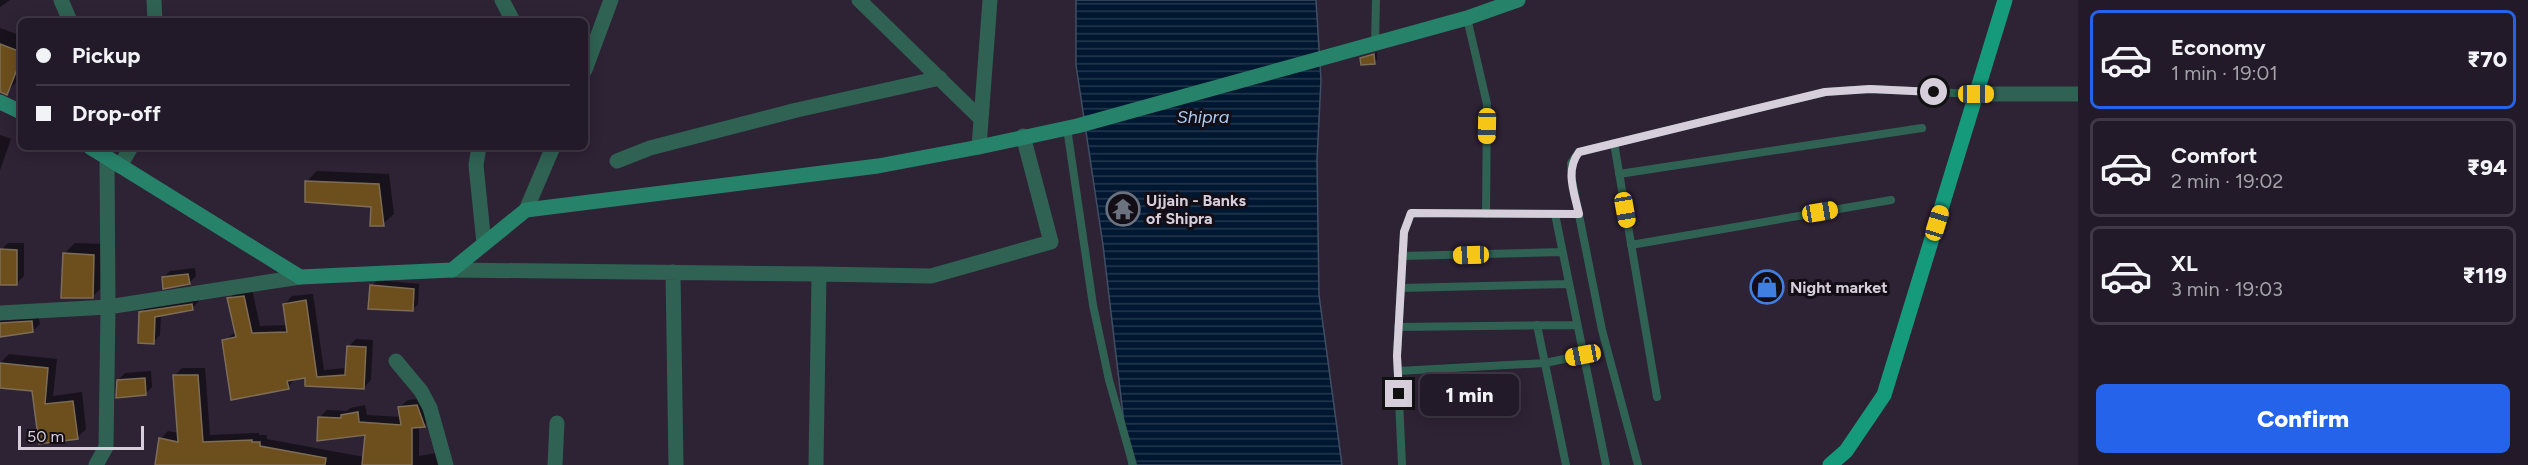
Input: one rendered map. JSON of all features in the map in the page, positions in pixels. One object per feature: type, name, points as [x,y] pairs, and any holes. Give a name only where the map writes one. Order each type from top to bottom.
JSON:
[{"type":"main road","points":[[95,150],[300,277],[452,270],[526,210],[878,166],[979,147],[1072,127],[1467,18],[1518,0]]},
{"type":"main road","points":[[1830,465],[1846,451],[1884,395],[2004,0]]},
{"type":"main road","points":[[0,102],[18,111]]},
{"type":"street","points":[[62,0],[69,18]]},
{"type":"street","points":[[154,0],[155,18]]},
{"type":"street","points":[[502,0],[511,18]]},
{"type":"street","points":[[588,62],[611,0]]},
{"type":"street","points":[[858,0],[981,119]]},
{"type":"street","points":[[979,147],[990,0]]},
{"type":"street","points":[[617,161],[650,148],[786,113],[940,78]]},
{"type":"street","points":[[1976,94],[2078,94]]},
{"type":"street","points":[[452,270],[931,276],[1051,242],[1023,136]]},
{"type":"street","points":[[120,166],[129,150]]},
{"type":"street","points":[[478,150],[476,165],[484,244]]},
{"type":"street","points":[[526,210],[552,150]]},
{"type":"street","points":[[96,465],[106,447],[107,158]]},
{"type":"street","points":[[673,272],[676,465]]},
{"type":"street","points":[[816,465],[819,274]]},
{"type":"street","points":[[0,313],[108,307],[300,277]]},
{"type":"street","points":[[396,361],[421,391],[430,408],[446,465]]},
{"type":"street","points":[[555,465],[557,423]]},
{"type":"lane","points":[[1375,44],[1376,0]]},
{"type":"lane","points":[[1467,18],[1487,104],[1486,214]]},
{"type":"lane","points":[[1638,465],[1602,330],[1572,180],[1571,163],[1579,152],[1825,92],[1870,89],[1976,94]]},
{"type":"lane","points":[[1072,127],[1093,305],[1109,380],[1133,465]]},
{"type":"lane","points":[[1619,174],[1922,128]]},
{"type":"lane","points":[[1614,143],[1658,397]]},
{"type":"lane","points":[[1631,246],[1891,200]]},
{"type":"lane","points":[[1402,465],[1398,327],[1404,232],[1411,213],[1579,214]]},
{"type":"lane","points":[[1555,214],[1606,465]]},
{"type":"lane","points":[[1402,256],[1562,252]]},
{"type":"lane","points":[[1401,288],[1569,284]]},
{"type":"lane","points":[[1537,325],[1566,465]]},
{"type":"lane","points":[[1398,327],[1577,325]]},
{"type":"lane","points":[[1398,370],[1545,363],[1583,355]]},
{"type":"water","name":"Shipra","points":[[1076,0],[1316,0],[1321,80],[1317,160],[1319,295],[1342,465],[1129,465],[1103,245],[1076,65]]},
{"type":"building","points":[[0,44],[18,51],[18,67],[7,95],[0,92]]},
{"type":"building","points":[[1374,54],[1375,64],[1361,65],[1360,58]]},
{"type":"building","points":[[305,181],[379,184],[384,226],[370,226],[371,207],[305,202]]},
{"type":"building","points":[[0,249],[17,250],[17,285],[0,285]]},
{"type":"building","points":[[63,253],[94,255],[93,298],[61,298]]},
{"type":"building","points":[[188,274],[190,284],[163,289],[162,277]]},
{"type":"building","points":[[370,285],[414,289],[413,311],[368,309]]},
{"type":"building","points":[[244,296],[252,333],[287,332],[283,304],[306,300],[317,377],[345,375],[347,346],[366,347],[364,389],[305,386],[305,378],[287,381],[289,389],[231,400],[222,340],[236,337],[227,298]]},
{"type":"building","points":[[192,304],[193,310],[155,317],[154,344],[138,343],[139,312]]},
{"type":"building","points":[[32,321],[33,332],[0,337],[0,323]]},
{"type":"building","points":[[0,363],[48,368],[45,404],[73,401],[78,439],[39,444],[32,391],[0,388]]},
{"type":"building","points":[[173,375],[198,375],[203,442],[252,440],[252,442],[260,442],[260,446],[326,458],[325,465],[155,465],[159,438],[178,442]]},
{"type":"building","points":[[145,378],[146,395],[116,398],[117,380]]},
{"type":"building","points":[[417,405],[425,427],[412,428],[412,465],[362,465],[365,435],[317,441],[318,417],[341,418],[341,415],[358,412],[359,422],[401,425],[398,407]]},
{"type":"place","name":"Ujjain - Banks of Shipra","points":[[1123,209]]},
{"type":"place","name":"Night market","points":[[1767,287]]},
{"type":"route","points":[[1399,394],[1397,356],[1404,232],[1411,213],[1579,214],[1571,163],[1579,152],[1825,92],[1870,89],[1934,92]]}]
